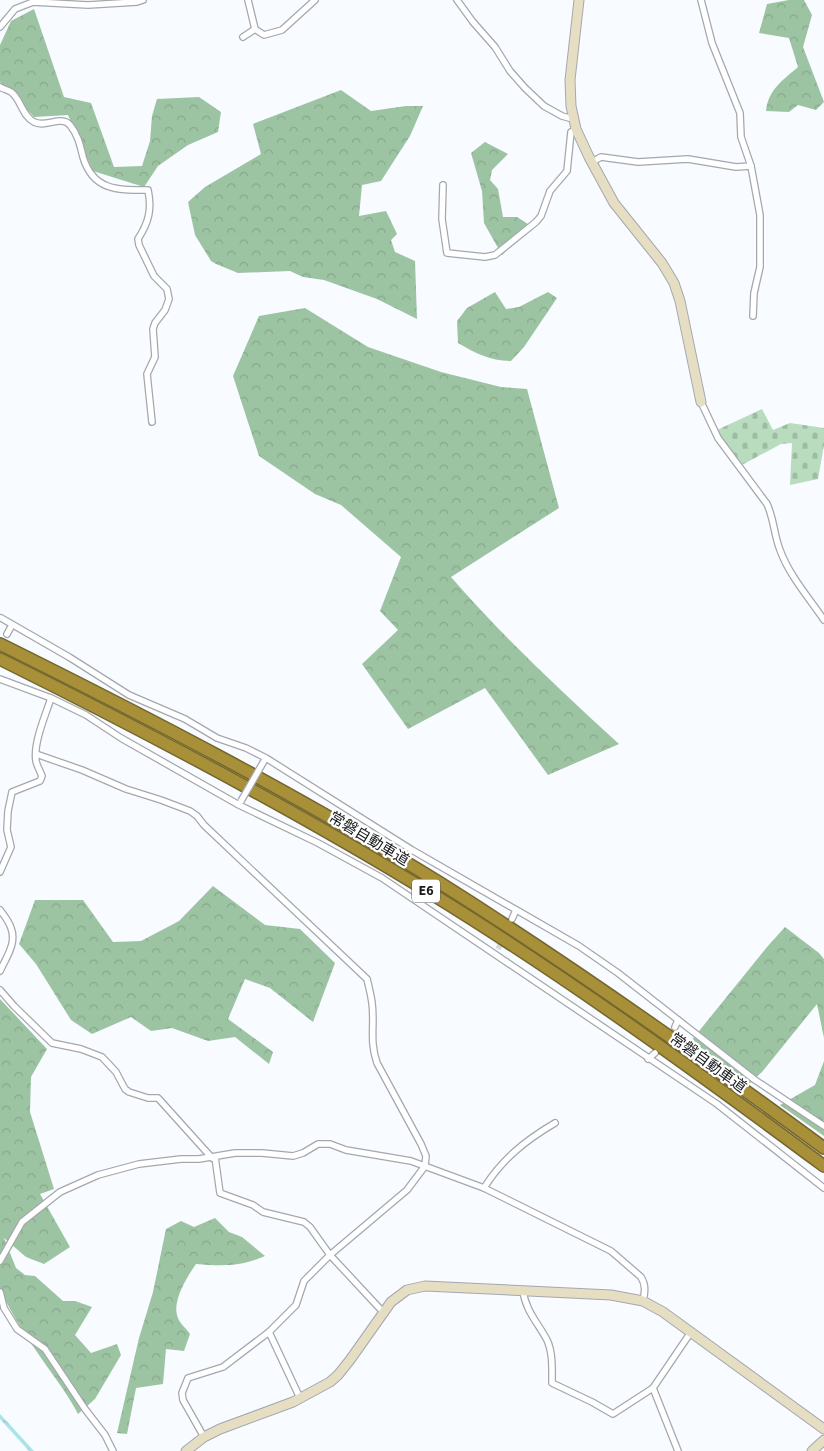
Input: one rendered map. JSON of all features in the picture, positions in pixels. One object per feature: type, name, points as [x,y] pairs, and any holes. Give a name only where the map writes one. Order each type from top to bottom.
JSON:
[{"type":"highway","name":"常磐自動車道","points":[[4,642],[258,777],[438,882],[674,1039],[824,1148]]},
{"type":"highway","name":"常磐自動車道","points":[[0,660],[141,730],[253,790],[433,895],[552,972],[665,1050],[824,1166]]},
{"type":"street","points":[[0,27],[15,9],[33,2],[88,5],[143,0]]},
{"type":"street","points":[[248,0],[255,29],[264,35],[282,30],[315,0]]},
{"type":"street","points":[[457,0],[525,88],[544,106],[562,116],[573,119]]},
{"type":"street","points":[[579,0],[570,80],[571,106],[576,129],[614,203],[662,263],[674,282],[680,301],[701,402],[718,438],[767,504],[780,549],[787,565],[824,620]]},
{"type":"street","points":[[701,0],[715,52],[740,112],[741,137],[751,166],[760,215],[760,268],[754,293],[753,316]]},
{"type":"street","points":[[243,37],[255,29]]},
{"type":"street","points":[[0,87],[11,92],[32,122],[41,125],[63,120],[69,123],[78,138],[86,166],[95,180],[104,185],[121,189],[148,190],[151,206],[150,213],[146,227],[138,239],[139,245],[154,276],[167,289],[168,299],[165,310],[155,322],[153,329],[154,357],[147,374],[152,422]]},
{"type":"street","points":[[443,185],[442,219],[446,253],[485,257],[495,254],[541,216],[550,191],[567,171],[572,132],[576,129]]},
{"type":"street","points":[[592,162],[601,157],[638,162],[688,159],[736,167],[751,166]]},
{"type":"street","points":[[0,618],[69,657],[128,695],[185,719],[218,738],[246,748],[412,850],[579,946],[618,973],[755,1080],[824,1126]]},
{"type":"street","points":[[4,642],[12,625]]},
{"type":"street","points":[[0,679],[51,698],[86,715],[121,738],[382,878],[497,951],[648,1059],[717,1104],[824,1188]]},
{"type":"street","points":[[0,872],[11,847],[7,830],[12,792],[40,780],[42,776],[36,762],[36,754],[40,731],[51,698]]},
{"type":"street","points":[[36,754],[82,770],[126,789],[190,811],[198,816],[204,825],[367,979],[372,1004],[371,1034],[373,1051],[377,1063],[426,1156],[425,1166],[407,1190],[330,1255],[304,1281],[296,1305],[269,1332],[222,1367],[188,1378],[182,1393],[183,1400],[204,1437]]},
{"type":"street","points":[[240,803],[265,760]]},
{"type":"street","points":[[0,910],[12,928],[13,939],[0,971]]},
{"type":"street","points":[[512,920],[516,910]]},
{"type":"street","points":[[0,990],[52,1044],[81,1049],[102,1057],[116,1072],[125,1089],[129,1092],[148,1098],[158,1098],[213,1157],[220,1193],[254,1205],[263,1212],[304,1222],[310,1227],[330,1255],[383,1312]]},
{"type":"street","points":[[674,1027],[678,1020]]},
{"type":"street","points":[[648,1059],[655,1053]]},
{"type":"street","points":[[484,1188],[493,1173],[512,1152],[530,1138],[555,1123]]},
{"type":"street","points":[[0,1261],[22,1222],[60,1192],[98,1176],[139,1164],[235,1153],[293,1156],[303,1153],[318,1144],[330,1144],[346,1150],[411,1161],[484,1188],[611,1251],[641,1277],[645,1290],[643,1301]]},
{"type":"street","points":[[186,1451],[204,1437],[300,1398],[330,1382],[338,1375],[391,1302],[407,1290],[425,1286],[611,1295],[643,1301],[663,1312],[824,1429]]},
{"type":"street","points":[[523,1290],[524,1300],[534,1322],[548,1341],[553,1364],[552,1383],[613,1414],[653,1388],[691,1332]]},
{"type":"street","points":[[0,1292],[4,1308],[17,1329],[45,1348],[85,1409],[106,1434],[113,1451]]},
{"type":"street","points":[[269,1332],[300,1398]]},
{"type":"street","points":[[653,1388],[678,1451]]},
{"type":"street","points":[[812,1451],[824,1440]]},
{"type":"green space","points":[[789,0],[804,0],[812,15],[803,47],[824,102],[816,110],[798,105],[789,112],[766,111],[773,91],[798,67],[789,38],[759,33],[767,4]]},
{"type":"green space","points":[[34,9],[64,97],[91,103],[114,167],[142,166],[150,141],[152,116],[157,99],[199,97],[221,112],[218,132],[188,145],[158,166],[144,187],[93,171],[68,115],[34,117],[0,82],[0,45],[11,21]]},
{"type":"green space","points":[[341,90],[371,111],[406,106],[423,106],[410,136],[381,181],[362,185],[359,216],[386,211],[397,234],[391,240],[395,252],[415,261],[417,319],[377,299],[324,280],[303,277],[290,271],[238,273],[211,261],[195,235],[188,202],[205,187],[261,154],[253,124]]},
{"type":"green space","points":[[485,142],[508,154],[492,170],[490,180],[498,189],[503,217],[517,217],[531,226],[502,255],[484,223],[482,191],[471,153]]},
{"type":"green space","points":[[495,292],[506,309],[519,307],[548,292],[557,298],[524,347],[511,361],[496,360],[483,356],[458,343],[457,321],[467,308]]},
{"type":"green space","points":[[305,308],[368,347],[441,372],[501,387],[527,389],[559,508],[451,577],[554,684],[619,744],[548,775],[485,688],[408,729],[362,664],[398,630],[380,611],[401,557],[341,505],[315,494],[259,456],[233,376],[259,316]]},
{"type":"green space","points":[[762,409],[773,430],[790,423],[824,428],[824,445],[818,479],[790,485],[792,443],[781,444],[740,466],[717,430]]},
{"type":"green space","points":[[213,886],[265,925],[300,929],[335,963],[313,1022],[270,988],[245,979],[228,1019],[273,1052],[269,1064],[235,1037],[208,1041],[172,1028],[151,1031],[131,1017],[92,1034],[71,1020],[36,964],[19,944],[35,900],[83,900],[113,942],[141,941],[179,921]]},
{"type":"green space","points":[[785,927],[824,959],[824,1038],[817,1004],[762,1072],[749,1084],[691,1041]]},
{"type":"green space","points":[[0,999],[47,1049],[31,1077],[30,1112],[54,1189],[40,1194],[70,1247],[44,1264],[26,1257],[4,1238],[16,1268],[25,1275],[35,1276],[63,1301],[75,1301],[92,1307],[75,1335],[91,1353],[117,1344],[121,1355],[95,1399],[78,1414],[22,1329],[0,1289]]},
{"type":"green space","points":[[824,1061],[824,1136],[780,1105],[815,1085]]},
{"type":"green space","points":[[215,1218],[229,1232],[242,1237],[265,1256],[256,1260],[231,1265],[196,1264],[178,1297],[176,1312],[179,1320],[190,1334],[184,1351],[166,1349],[163,1384],[136,1388],[127,1434],[117,1433],[139,1338],[153,1292],[166,1229],[181,1221],[194,1227]]},
{"type":"water","points":[[0,1414],[34,1451],[29,1451],[0,1419]]},
{"type":"tunnel","points":[[498,949],[509,927]]},
{"type":"tunnel","points":[[659,1047],[675,1027]]}]
